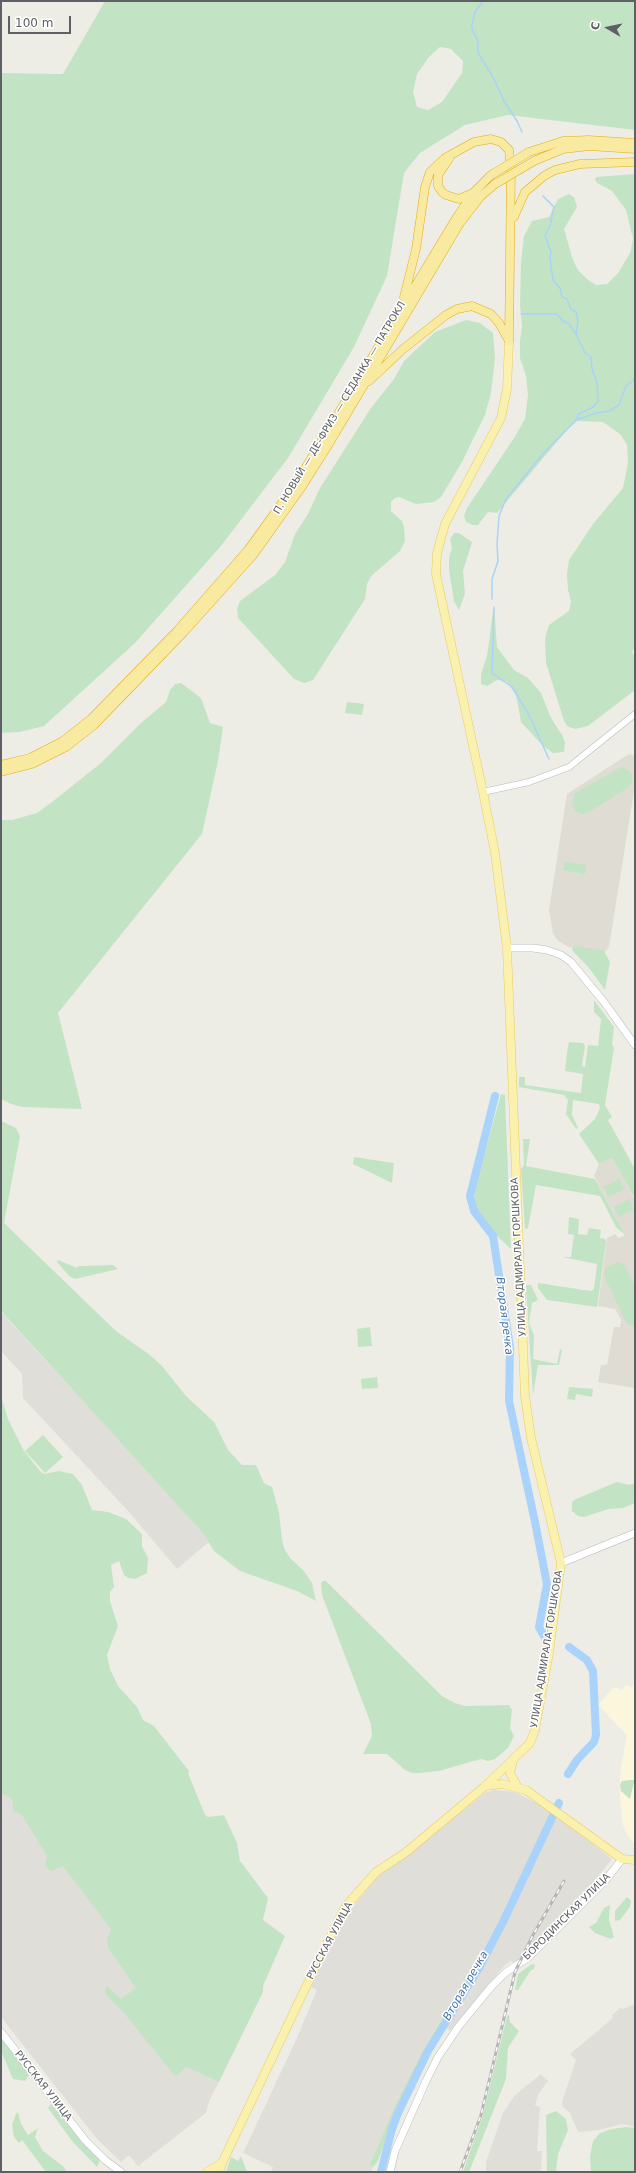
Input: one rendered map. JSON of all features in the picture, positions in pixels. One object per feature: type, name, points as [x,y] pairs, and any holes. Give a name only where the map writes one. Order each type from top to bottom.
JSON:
[{"type":"highway","points":[[401,308],[416,250],[427,179],[434,167],[445,158],[474,142],[491,139],[501,142],[509,150],[511,170],[509,341]]},
{"type":"highway","name":"П. НОВЫЙ — ДЕ-ФРИЗ — СЕДАНКА — ПАТРОКЛ","points":[[1,765],[37,755],[63,741],[90,719],[178,630],[248,550],[295,485],[401,308],[474,192],[491,175],[529,152],[563,141],[589,140],[635,143]]},
{"type":"highway","name":"П. НОВЫЙ — ДЕ-ФРИЗ — СЕДАНКА — ПАТРОКЛ","points":[[1,772],[32,764],[66,746],[94,724],[183,633],[254,554],[274,527],[357,396],[460,223],[481,196],[495,184],[534,161],[563,149],[589,146],[635,149]]},
{"type":"highway","points":[[458,150],[440,170],[438,175],[438,186],[446,196],[453,198],[464,198],[474,192]]},
{"type":"highway","points":[[511,228],[521,198],[544,176],[572,165],[635,162]]},
{"type":"highway","points":[[357,396],[370,380],[402,350],[446,315],[457,309],[472,306],[491,314],[499,323],[509,341]]},
{"type":"main road","name":"УЛИЦА АДМИРАЛА ГОРШКОВА","points":[[484,1786],[530,1743],[535,1730],[550,1646],[561,1563],[531,1438],[525,1396],[507,948],[494,853],[483,792],[438,588],[437,553],[441,534],[451,511],[501,418],[507,389],[509,341]]},
{"type":"main road","points":[[507,948],[533,948],[547,950],[561,955],[571,962],[604,1002],[635,1045]]},
{"type":"main road","name":"УЛИЦА АДМИРАЛА ГОРШКОВА","points":[[561,1563],[635,1533]]},
{"type":"main road","points":[[513,1760],[510,1774],[517,1786]]},
{"type":"main road","points":[[484,1786],[494,1784],[517,1786],[530,1792],[626,1864],[635,1863]]},
{"type":"main road","name":"РУССКАЯ УЛИЦА","points":[[219,2172],[326,1944],[346,1906],[376,1872],[405,1854],[484,1786]]},
{"type":"main road","points":[[621,1860],[635,1860]]},
{"type":"main road","name":"БОРОДИНСКАЯ УЛИЦА","points":[[390,2172],[395,2151],[426,2081],[438,2057],[459,2026],[491,1987],[506,1973],[529,1957],[605,1881],[621,1860]]},
{"type":"main road","name":"РУССКАЯ УЛИЦА","points":[[1,2032],[80,2134],[100,2156],[121,2172]]},
{"type":"main road","points":[[207,2172],[222,2163]]},
{"type":"street","points":[[483,792],[529,782],[569,767],[635,714]]},
{"type":"shaded area","points":[[629,754],[635,756],[635,785],[609,947],[605,952],[569,947],[558,941],[553,933],[549,910],[567,794]]},
{"type":"shaded area","points":[[612,1158],[635,1200],[635,1388],[598,1382],[601,1365],[607,1365],[614,1327],[620,1327],[621,1319],[615,1309],[598,1306],[607,1238],[615,1234],[619,1238],[625,1235],[594,1176],[599,1164]]},
{"type":"shaded area","points":[[1,1312],[211,1540],[177,1569],[129,1512],[23,1398],[22,1374],[1,1351]]},
{"type":"shaded area","points":[[635,1683],[634,1843],[628,1836],[623,1825],[620,1801],[620,1773],[627,1735],[598,1705],[613,1688],[618,1688],[621,1691],[627,1685],[631,1688]]},
{"type":"shaded area","points":[[1,1762],[116,1927],[147,1992],[176,2077],[186,2067],[219,2082],[209,2101],[206,2113],[138,2166],[129,2155],[121,2162],[97,2139],[1,2017]]},
{"type":"shaded area","points":[[494,1790],[515,1792],[546,1808],[612,1859],[592,1884],[531,1949],[515,1964],[511,1961],[504,1966],[450,2031],[440,2023],[423,2050],[393,2110],[371,2164],[374,2166],[371,2172],[271,2172],[273,2167],[243,2153],[296,2040],[317,1990],[311,1987],[345,1917],[376,1878],[404,1858],[485,1793]]},
{"type":"shaded area","points":[[635,2004],[635,2127],[622,2124],[599,2130],[578,2132],[570,2113],[563,2107],[562,2102],[576,2060],[570,2054],[613,2018],[612,2015],[620,2008],[623,2009]]},
{"type":"shaded area","points":[[541,2074],[548,2081],[539,2093],[535,2105],[540,2107],[537,2151],[542,2151],[541,2172],[486,2172],[486,2162],[503,2113],[514,2096]]},
{"type":"green space","points":[[105,1],[635,1],[635,130],[508,115],[465,125],[420,153],[404,173],[387,276],[354,347],[288,458],[221,546],[135,643],[44,726],[20,732],[1,733],[1,73],[63,74]],"holes":[[[440,47],[451,49],[463,61],[462,73],[442,102],[428,110],[417,107],[413,92],[417,74],[429,57]]]},
{"type":"green space","points":[[635,174],[635,647],[632,652],[635,657],[635,690],[588,726],[575,729],[567,726],[564,721],[546,663],[545,638],[549,625],[569,611],[571,601],[568,590],[567,574],[569,560],[593,524],[623,488],[628,463],[627,445],[621,435],[603,422],[577,421],[566,431],[497,513],[488,512],[478,525],[473,525],[466,522],[464,516],[467,508],[525,419],[528,395],[526,376],[520,358],[522,326],[520,305],[521,262],[524,236],[532,221],[549,217],[558,199],[569,194],[574,197],[577,207],[564,229],[573,260],[578,270],[587,279],[596,285],[607,284],[618,273],[630,253],[633,239],[626,210],[612,191],[597,183],[595,179],[596,177]]},
{"type":"green space","points":[[466,320],[480,323],[493,333],[495,358],[491,393],[485,415],[462,462],[441,497],[434,502],[416,504],[399,497],[395,498],[391,502],[391,511],[402,521],[404,527],[405,541],[400,551],[371,576],[367,584],[365,599],[313,680],[304,683],[294,679],[238,618],[237,609],[240,601],[275,575],[285,562],[295,534],[308,514],[320,488],[371,408],[394,379],[404,361],[435,332]]},
{"type":"green space","points":[[454,533],[459,533],[472,542],[463,571],[465,594],[459,610],[454,601],[449,570],[449,558],[452,548],[450,539]]},
{"type":"green space","points":[[494,604],[497,647],[514,670],[528,678],[541,693],[551,718],[565,742],[564,752],[553,753],[543,746],[521,722],[516,695],[506,681],[497,680],[487,686],[481,684],[481,674],[487,656]]},
{"type":"green space","points":[[181,683],[201,698],[210,723],[223,727],[218,761],[202,834],[58,1013],[82,1109],[22,1107],[11,1104],[1,1099],[1,820],[12,820],[37,813],[52,802],[101,763],[141,723],[166,702],[170,690],[175,684]]},
{"type":"green space","points":[[347,702],[364,704],[362,715],[345,713]]},
{"type":"green space","points":[[621,767],[629,771],[632,775],[632,782],[629,787],[587,813],[582,814],[575,811],[572,802],[575,793]]},
{"type":"green space","points":[[565,861],[586,865],[585,874],[563,870]]},
{"type":"green space","points":[[573,946],[604,951],[610,962],[605,990],[589,968],[572,950]]},
{"type":"green space","points":[[594,1000],[614,1027],[612,1044],[614,1048],[605,1105],[612,1117],[608,1120],[635,1169],[635,1199],[612,1158],[599,1164],[579,1134],[595,1119],[600,1108],[599,1104],[573,1100],[572,1115],[578,1128],[576,1129],[566,1114],[568,1100],[564,1095],[519,1087],[519,1077],[525,1077],[525,1085],[581,1093],[583,1074],[565,1071],[567,1052],[569,1042],[583,1043],[585,1046],[582,1066],[585,1067],[588,1045],[598,1046],[601,1019],[594,1012]]},
{"type":"green space","points":[[501,1094],[505,1095],[511,1249],[499,1238],[479,1213],[475,1205],[474,1191]]},
{"type":"green space","points":[[1,1121],[16,1128],[20,1136],[4,1223],[116,1331],[150,1355],[162,1366],[186,1396],[214,1422],[228,1450],[242,1465],[256,1465],[264,1483],[272,1487],[279,1512],[282,1540],[285,1550],[290,1558],[304,1571],[312,1583],[316,1601],[297,1591],[240,1571],[214,1551],[203,1533],[1,1311]]},
{"type":"green space","points":[[523,1139],[530,1139],[526,1166],[595,1179],[625,1235],[616,1227],[600,1196],[536,1185],[528,1228],[525,1229],[521,1169],[524,1165]]},
{"type":"green space","points":[[354,1157],[394,1163],[392,1183],[353,1164]]},
{"type":"green space","points":[[619,1179],[624,1189],[609,1197],[604,1187]]},
{"type":"green space","points":[[629,1199],[634,1209],[619,1217],[614,1207]]},
{"type":"green space","points":[[569,1217],[579,1219],[578,1234],[587,1235],[589,1228],[601,1230],[600,1238],[605,1239],[606,1242],[597,1307],[547,1300],[538,1288],[538,1283],[591,1291],[594,1289],[597,1264],[562,1257],[571,1257],[574,1235],[568,1234]]},
{"type":"green space","points":[[58,1260],[77,1268],[79,1266],[113,1265],[118,1269],[75,1279],[69,1276],[57,1262]]},
{"type":"green space","points":[[617,1262],[624,1264],[635,1286],[635,1326],[628,1324],[625,1320],[605,1278],[604,1273],[607,1267]]},
{"type":"green space","points":[[527,1285],[531,1285],[538,1300],[532,1303],[529,1323],[534,1335],[533,1359],[557,1364],[560,1349],[562,1350],[559,1365],[538,1365],[533,1395],[526,1287]]},
{"type":"green space","points":[[370,1327],[372,1346],[358,1347],[357,1329]]},
{"type":"green space","points":[[377,1377],[378,1388],[362,1389],[361,1379]]},
{"type":"green space","points":[[569,1387],[593,1389],[592,1397],[576,1394],[575,1400],[567,1399]]},
{"type":"green space","points":[[1,1396],[8,1419],[24,1451],[41,1472],[44,1474],[59,1471],[73,1474],[82,1485],[92,1510],[108,1512],[126,1519],[142,1534],[142,1546],[148,1558],[147,1573],[135,1579],[128,1578],[124,1575],[119,1561],[111,1565],[114,1587],[110,1592],[110,1601],[118,1626],[107,1655],[110,1669],[118,1686],[137,1707],[143,1720],[154,1726],[189,1771],[188,1773],[205,1815],[208,1817],[224,1815],[237,1843],[240,1861],[268,1898],[263,1920],[285,1936],[263,1986],[263,1992],[219,2082],[186,2067],[176,2077],[124,2013],[106,1995],[105,1989],[107,1986],[121,1999],[136,1988],[108,1948],[107,1939],[111,1929],[63,1866],[51,1871],[45,1866],[47,1856],[22,1815],[13,1811],[13,1802],[10,1797],[1,1793]]},
{"type":"green space","points":[[43,1435],[63,1457],[45,1473],[25,1451]]},
{"type":"green space","points":[[617,1482],[629,1485],[635,1483],[635,1503],[623,1508],[609,1509],[584,1517],[578,1516],[572,1511],[572,1502],[576,1499]]},
{"type":"green space","points":[[326,1581],[442,1696],[455,1703],[465,1706],[509,1705],[512,1710],[510,1728],[514,1736],[508,1748],[495,1759],[488,1761],[481,1759],[439,1771],[420,1773],[412,1773],[405,1770],[387,1754],[363,1754],[372,1736],[371,1724],[322,1595],[321,1583]]},
{"type":"green space","points":[[634,1780],[634,1782],[630,1799],[621,1791],[620,1785],[622,1781]]},
{"type":"green space","points":[[627,1897],[631,1901],[630,1907],[620,1920],[615,1921],[615,1911]]},
{"type":"green space","points":[[610,1905],[609,1920],[614,1937],[611,1939],[595,1933],[589,1927],[596,1923],[604,1908]]},
{"type":"green space","points":[[485,1951],[486,1953],[427,2049],[396,2112],[378,2161],[374,2166],[370,2165],[393,2110],[423,2050]]},
{"type":"green space","points":[[532,1964],[535,1965],[534,1969],[531,1970],[518,1990],[515,1990],[518,1974]]},
{"type":"green space","points":[[509,2015],[510,2022],[519,2031],[508,2048],[506,2079],[469,2172],[463,2172],[483,2115],[507,2016]]},
{"type":"green space","points":[[1,2037],[28,2073],[29,2075],[25,2081],[13,2079],[1,2051]]},
{"type":"green space","points":[[51,2104],[82,2142],[100,2160],[97,2167],[72,2141],[48,2108]]},
{"type":"green space","points":[[556,2111],[566,2119],[568,2130],[558,2154],[556,2172],[547,2172],[546,2115]]},
{"type":"green space","points":[[18,2112],[21,2124],[28,2135],[38,2128],[35,2137],[43,2151],[63,2166],[67,2172],[46,2172],[22,2140],[19,2143],[14,2137],[12,2125]]},
{"type":"green space","points":[[626,2127],[635,2128],[635,2172],[591,2172],[590,2156],[593,2141],[600,2133]]},
{"type":"green space","points":[[241,2156],[247,2172],[226,2172],[231,2157],[238,2161]]},
{"type":"waterway","points":[[483,1],[475,12],[472,24],[472,29],[478,41],[478,53],[493,77],[504,101],[522,132]]},
{"type":"waterway","points":[[492,599],[492,579],[498,561],[497,544],[499,516],[506,499],[542,455],[576,420],[579,414],[593,407],[598,401],[597,382],[592,369],[591,357],[585,353],[576,334],[578,321],[576,312],[571,309],[567,299],[562,297],[560,288],[553,280],[550,258],[551,252],[545,235],[550,226],[554,207],[543,196]]},
{"type":"waterway","points":[[521,314],[557,314],[562,320],[569,324],[576,334]]},
{"type":"waterway","points":[[576,420],[596,413],[609,411],[619,405],[626,386],[633,381],[635,376]]},
{"type":"waterway","points":[[494,607],[492,673],[512,687],[529,715],[549,759]]},
{"type":"waterway","name":"Вторая речка","points":[[495,1096],[470,1196],[474,1211],[493,1236],[510,1347],[509,1401],[547,1584],[539,1627],[544,1636]]},
{"type":"waterway","name":"Вторая речка","points":[[568,1774],[577,1760],[594,1742],[596,1735],[593,1671],[587,1660],[569,1647]]},
{"type":"waterway","name":"Вторая речка","points":[[381,2172],[392,2129],[398,2113],[428,2051],[479,1968],[503,1922],[559,1803]]},
{"type":"railway","points":[[460,2172],[481,2115],[515,1972],[533,1935],[564,1881]]}]
